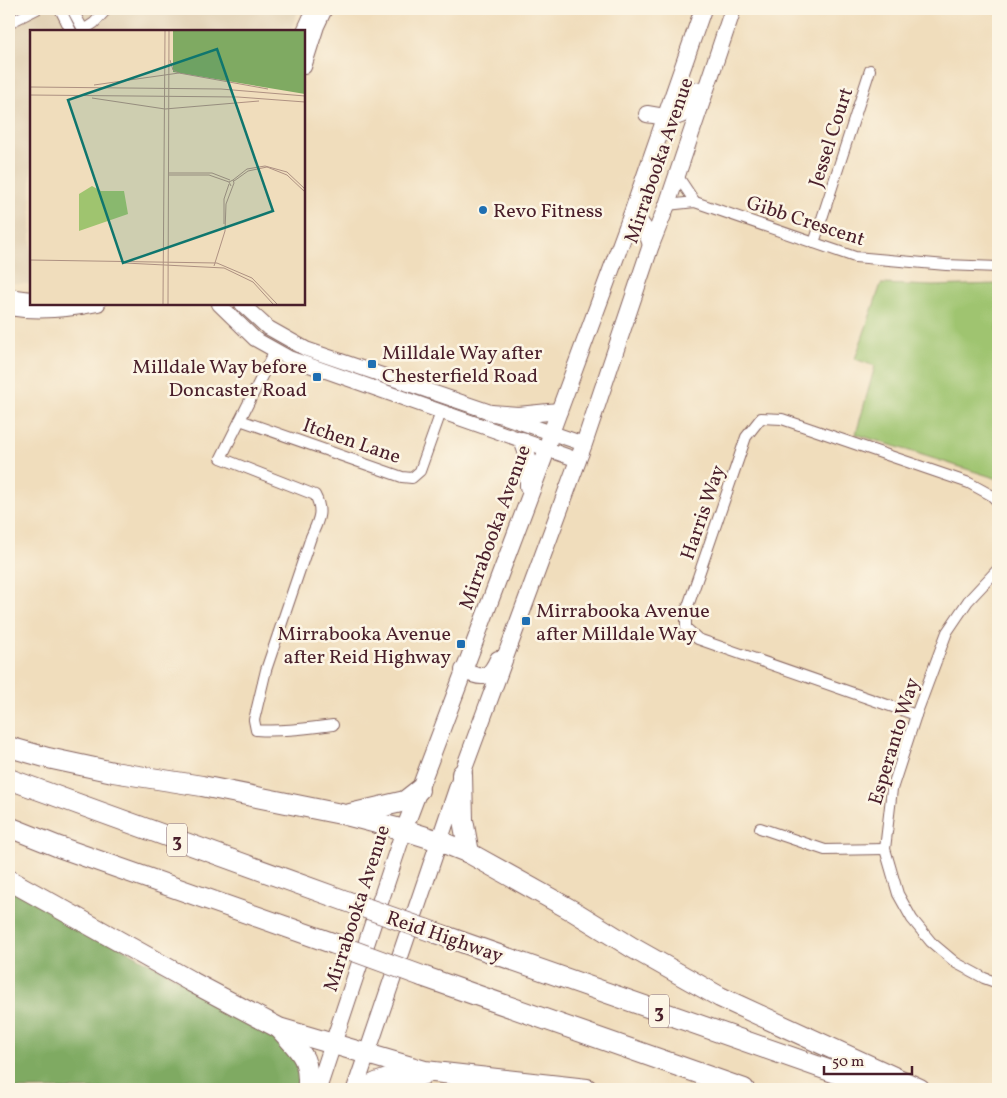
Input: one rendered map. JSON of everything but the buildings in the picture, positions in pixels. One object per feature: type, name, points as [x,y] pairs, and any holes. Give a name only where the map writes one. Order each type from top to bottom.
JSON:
[{"type":"highway","points":[[9,747],[48,758],[113,772],[202,786],[346,815],[439,841],[469,853],[720,997],[920,1089]]},
{"type":"highway","points":[[462,774],[463,820],[469,853]]},
{"type":"highway","name":"Reid Highway","points":[[9,779],[436,933],[882,1089]]},
{"type":"highway","points":[[346,815],[405,801],[419,790]]},
{"type":"highway","name":"3","points":[[9,827],[59,847],[744,1089]]},
{"type":"highway","points":[[9,880],[279,1028],[425,1070],[454,1075],[587,1089]]},
{"type":"highway","points":[[279,1028],[307,1063],[308,1089]]},
{"type":"highway","points":[[364,1089],[397,1076],[454,1075]]},
{"type":"main road","name":"Mirrabooka Avenue","points":[[355,1089],[462,774],[584,444],[733,9]]},
{"type":"main road","name":"Mirrabooka Avenue","points":[[318,1089],[404,830],[547,449],[551,433],[631,216],[702,11]]},
{"type":"main road","points":[[647,114],[672,118],[688,109],[702,70],[721,45]]},
{"type":"main road","points":[[631,216],[644,226],[651,245]]},
{"type":"main road","points":[[491,413],[518,415],[559,411]]},
{"type":"main road","points":[[522,440],[528,457],[527,501]]},
{"type":"main road","points":[[463,670],[478,677],[490,674],[524,605]]},
{"type":"street","points":[[9,23],[37,9]]},
{"type":"street","points":[[60,9],[70,30]]},
{"type":"street","points":[[72,9],[82,30]]},
{"type":"street","points":[[84,30],[107,9]]},
{"type":"street","points":[[304,30],[314,9]]},
{"type":"street","points":[[305,63],[317,26],[325,9]]},
{"type":"street","name":"Jessel Court","points":[[814,243],[870,70]]},
{"type":"street","points":[[677,175],[695,202]]},
{"type":"street","name":"Gibb Crescent","points":[[667,205],[695,202],[855,257],[946,265],[998,267]]},
{"type":"street","points":[[9,296],[30,299]]},
{"type":"street","points":[[9,308],[59,310],[86,305]]},
{"type":"street","points":[[220,305],[255,339],[289,358],[578,460]]},
{"type":"street","points":[[243,305],[267,327],[306,349],[584,444]]},
{"type":"street","points":[[275,350],[221,458],[316,495],[320,504],[320,518],[311,538],[266,670],[254,720],[256,730],[291,730],[333,725]]},
{"type":"street","name":"Itchen Lane","points":[[240,420],[402,477],[412,478],[420,471],[441,412]]},
{"type":"street","name":"Harris Way","points":[[916,715],[698,639],[686,628],[686,612],[746,437],[761,418],[782,419],[969,483],[991,495],[998,502]]},
{"type":"street","name":"Esperanto Way","points":[[998,569],[968,600],[947,632],[916,715],[892,789],[884,848],[898,894],[912,919],[931,942],[956,963],[984,978],[998,983]]},
{"type":"street","points":[[760,828],[825,850],[884,848]]},
{"type":"shaded area","points":[[9,9],[299,9],[290,30],[30,30],[30,284],[9,283]]},
{"type":"green space","points":[[881,284],[933,286],[998,284],[998,482],[995,478],[856,434],[875,366],[855,359]]},
{"type":"green space","points":[[9,886],[310,1051],[296,1089],[9,1089]]},
{"type":"place","name":"Revo Fitness","points":[[483,210]]},
{"type":"place","name":"Milldale Way after Chesterfield Road","points":[[372,364]]},
{"type":"place","name":"Milldale Way before Doncaster Road","points":[[317,377]]},
{"type":"place","name":"Mirrabooka Avenue after Milldale Way","points":[[526,621]]},
{"type":"place","name":"Mirrabooka Avenue after Reid Highway","points":[[461,644]]}]
